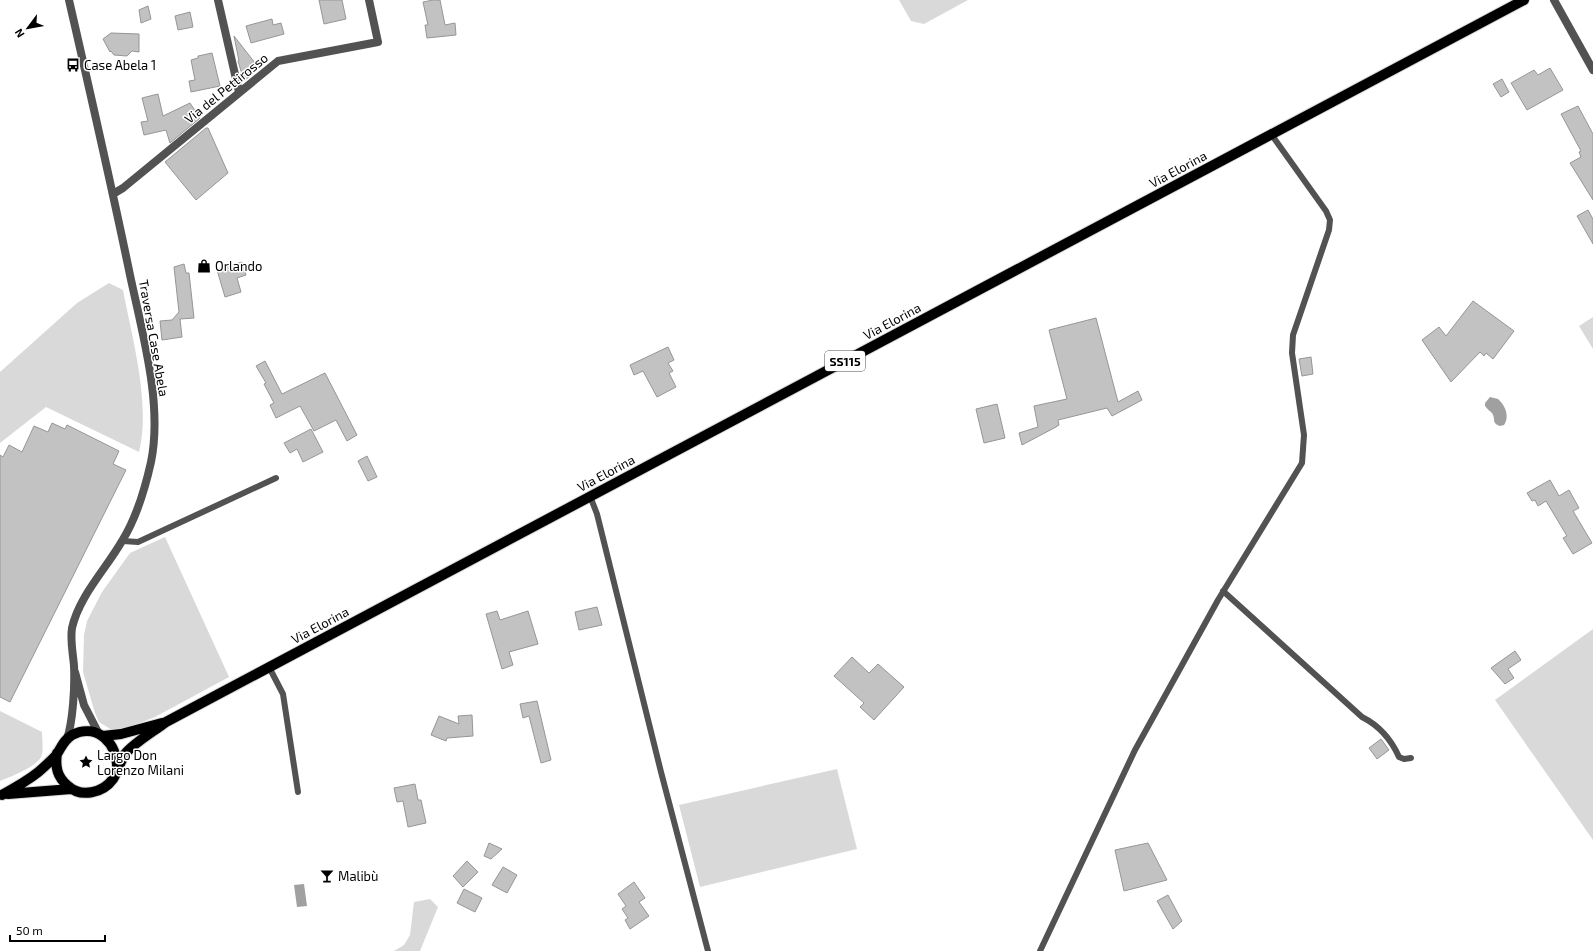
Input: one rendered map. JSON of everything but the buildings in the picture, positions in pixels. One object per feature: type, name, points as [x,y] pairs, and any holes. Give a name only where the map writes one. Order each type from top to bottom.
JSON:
[{"type":"main road","name":"Via Elorina","points":[[166,722],[1524,0]]},
{"type":"main road","points":[[1,795],[36,775],[57,753],[67,739],[82,732],[101,735],[121,734],[166,722]]},
{"type":"main road","points":[[57,753],[56,764],[58,773],[63,782],[71,789],[80,793],[99,791],[114,778],[117,768],[126,754],[166,722]]},
{"type":"main road","points":[[101,735],[114,750],[117,759],[117,768]]},
{"type":"main road","points":[[1,795],[71,789]]},
{"type":"street","name":"Traversa Case Abela","points":[[69,0],[114,194],[146,356],[152,390],[155,423],[151,460],[133,520],[123,540],[83,601],[72,628],[71,644],[74,668]]},
{"type":"street","points":[[218,0],[239,92]]},
{"type":"street","name":"Via del Pettirosso","points":[[114,194],[278,61],[378,42],[369,0]]},
{"type":"street","points":[[1554,0],[1593,70]]},
{"type":"street","points":[[74,668],[84,705],[101,735]]},
{"type":"street","points":[[67,739],[71,725],[74,668]]},
{"type":"lane","points":[[1040,951],[1127,764],[1223,591],[1302,463],[1304,435],[1294,367],[1293,335],[1329,230],[1330,220],[1326,211],[1271,134]]},
{"type":"lane","points":[[123,540],[138,542],[276,478]]},
{"type":"lane","points":[[590,496],[597,514],[661,772],[708,951]]},
{"type":"lane","points":[[1223,591],[1362,717],[1382,731],[1390,740],[1399,757],[1404,759],[1411,758]]},
{"type":"lane","points":[[269,667],[284,694],[298,792]]},
{"type":"shaded area","points":[[899,0],[968,0],[924,24],[911,21]]},
{"type":"shaded area","points":[[109,283],[123,290],[139,371],[143,413],[139,452],[46,407],[0,443],[0,372],[77,303]]},
{"type":"shaded area","points":[[1593,317],[1593,349],[1579,326]]},
{"type":"shaded area","points":[[1490,397],[1498,399],[1505,407],[1507,418],[1504,425],[1500,426],[1496,424],[1492,413],[1485,406],[1485,403]]},
{"type":"shaded area","points":[[165,537],[229,677],[155,717],[124,729],[112,730],[99,722],[83,672],[84,635],[87,621],[102,592],[130,553]]},
{"type":"shaded area","points":[[1593,629],[1593,840],[1495,700]]},
{"type":"shaded area","points":[[0,711],[42,732],[43,748],[41,757],[38,761],[22,771],[0,781]]},
{"type":"shaded area","points":[[837,769],[857,849],[700,887],[679,805]]},
{"type":"shaded area","points":[[304,884],[307,906],[297,907],[294,885]]},
{"type":"shaded area","points":[[430,899],[438,907],[420,951],[394,951],[404,945],[410,935],[414,902]]},
{"type":"place","name":"Case Abela 1","points":[[73,65]]},
{"type":"place","name":"Orlando","points":[[204,266]]},
{"type":"place","name":"Largo Don Lorenzo Milani","points":[[86,762]]},
{"type":"place","name":"Malibù","points":[[327,876]]}]
